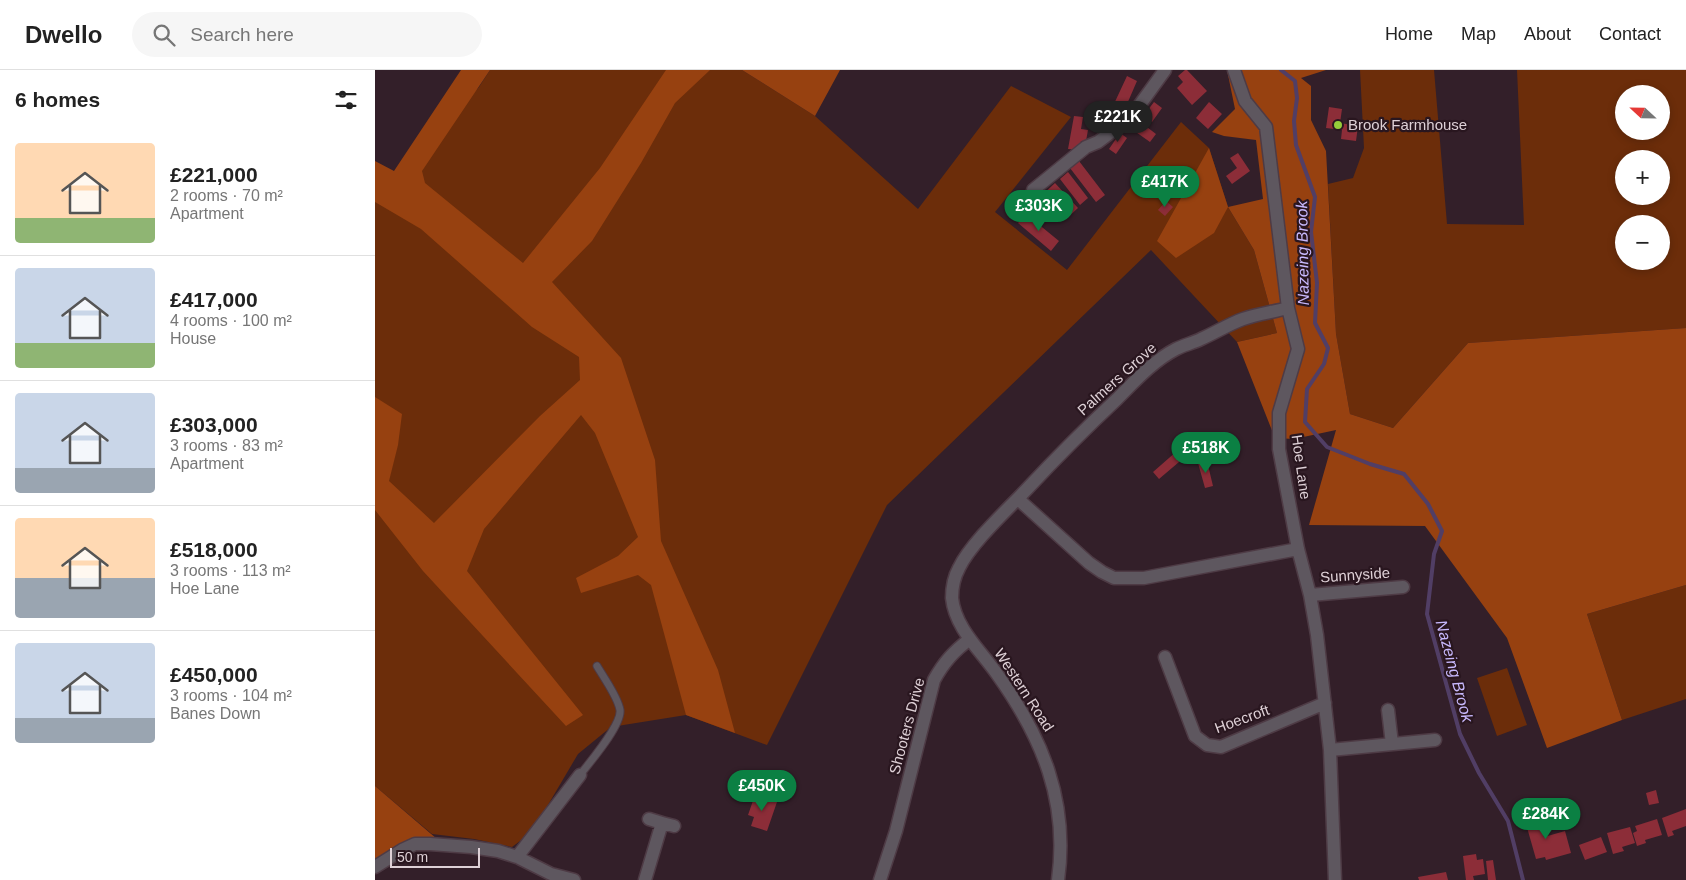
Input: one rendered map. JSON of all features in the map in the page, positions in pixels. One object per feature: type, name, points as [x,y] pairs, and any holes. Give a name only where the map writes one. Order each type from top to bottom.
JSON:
[{"type":"street","points":[[1033,190],[1087,147],[1098,142],[1131,116],[1165,70]]},
{"type":"street","name":"Hoe Lane","points":[[1234,70],[1245,101],[1266,127],[1288,308],[1298,348],[1279,413],[1279,449],[1317,635],[1330,750],[1335,880]]},
{"type":"street","name":"Palmers Grove","points":[[970,639],[955,613],[952,598],[953,585],[959,568],[971,550],[1017,499],[1077,437],[1157,361],[1177,349],[1201,340],[1243,319],[1288,308]]},
{"type":"street","points":[[1017,499],[1089,563],[1114,578],[1144,578],[1298,549]]},
{"type":"street","name":"Sunnyside","points":[[1309,594],[1403,587]]},
{"type":"street","name":"Shooters Drive","points":[[880,880],[896,831],[934,680],[943,663],[955,650],[970,639]]},
{"type":"street","name":"Western Road","points":[[970,639],[997,674],[1023,714],[1039,744],[1052,777],[1058,809],[1058,880]]},
{"type":"street","name":"Hoecroft","points":[[1165,658],[1195,736],[1207,745],[1221,747],[1325,703]]},
{"type":"street","points":[[1389,710],[1392,744]]},
{"type":"street","points":[[1330,750],[1435,740]]},
{"type":"street","points":[[517,857],[580,776]]},
{"type":"street","points":[[645,880],[662,823]]},
{"type":"street","points":[[375,867],[415,844],[471,847],[498,851],[517,857],[551,874],[574,880]]},
{"type":"lane","points":[[580,776],[620,716],[618,703],[597,666]]},
{"type":"shaded area","points":[[461,70],[490,70],[422,171],[425,183],[523,263],[600,168],[666,70],[710,70],[675,103],[641,163],[592,241],[552,282],[621,358],[655,460],[661,541],[718,670],[735,733],[686,715],[651,585],[638,575],[581,593],[576,578],[618,556],[638,537],[595,433],[581,415],[484,529],[467,571],[583,715],[566,726],[423,571],[375,510],[375,397],[402,414],[398,445],[389,481],[434,523],[540,416],[580,380],[579,357],[532,327],[421,229],[375,202],[375,161],[394,171]]},
{"type":"shaded area","points":[[490,70],[742,70],[815,116],[918,209],[1011,86],[1071,117],[995,212],[1067,270],[1181,122],[1209,148],[1228,207],[1254,250],[1277,333],[1237,342],[1151,250],[887,505],[767,745],[686,715],[611,727],[578,754],[532,832],[512,847],[474,839],[432,834],[375,786],[375,201],[479,87]]},
{"type":"shaded area","points":[[742,70],[840,70],[815,116]]},
{"type":"shaded area","points":[[1227,70],[1326,70],[1301,78],[1311,86],[1311,120],[1326,151],[1336,334],[1350,414],[1393,428],[1468,343],[1686,328],[1686,585],[1587,614],[1622,720],[1547,748],[1507,638],[1425,526],[1309,525],[1336,430],[1294,439],[1275,438],[1237,342],[1277,333],[1254,250],[1228,207],[1263,199],[1256,140],[1224,136],[1212,132],[1235,109]]},
{"type":"shaded area","points":[[1360,70],[1434,70],[1447,224],[1524,225],[1517,70],[1686,70],[1686,328],[1468,343],[1393,428],[1350,414],[1336,334],[1328,184],[1353,178],[1364,148]]},
{"type":"shaded area","points":[[1209,148],[1228,207],[1214,233],[1176,258],[1157,241]]},
{"type":"shaded area","points":[[1686,585],[1686,699],[1622,720],[1587,614]]},
{"type":"shaded area","points":[[1507,668],[1527,725],[1497,736],[1477,678]]},
{"type":"shaded area","points":[[375,786],[444,845],[430,844],[375,867]]},
{"type":"building","points":[[1185,70],[1207,91],[1192,105],[1177,88],[1183,82],[1178,76]]},
{"type":"building","points":[[1127,76],[1137,81],[1124,111],[1113,106]]},
{"type":"building","points":[[1154,102],[1162,108],[1152,122],[1144,115]]},
{"type":"building","points":[[1209,102],[1222,114],[1208,129],[1196,118]]},
{"type":"building","name":"Brook Farmhouse","points":[[1329,107],[1342,109],[1340,123],[1358,126],[1356,141],[1341,139],[1342,130],[1326,128]]},
{"type":"building","points":[[1074,116],[1083,117],[1081,129],[1088,130],[1086,141],[1081,141],[1079,150],[1068,149]]},
{"type":"building","points":[[1139,121],[1156,134],[1150,142],[1133,130]]},
{"type":"building","points":[[1120,133],[1127,138],[1116,154],[1109,149]]},
{"type":"building","points":[[1238,153],[1250,171],[1232,184],[1226,176],[1237,168],[1230,158]]},
{"type":"building","points":[[1079,161],[1105,195],[1096,202],[1070,168]]},
{"type":"building","points":[[1068,172],[1088,198],[1080,205],[1060,179]]},
{"type":"building","points":[[1055,183],[1078,208],[1066,219],[1051,203],[1046,207],[1038,199]]},
{"type":"building","points":[[1166,201],[1173,207],[1165,216],[1158,210]]},
{"type":"building","points":[[1026,214],[1059,241],[1051,251],[1018,223]]},
{"type":"building","points":[[1193,437],[1199,445],[1159,479],[1153,472]]},
{"type":"building","points":[[1207,461],[1213,486],[1205,488],[1198,463]]},
{"type":"building","points":[[1656,790],[1659,803],[1649,805],[1646,793]]},
{"type":"building","points":[[755,795],[777,802],[767,831],[751,826],[754,817],[748,815]]},
{"type":"building","points":[[1686,809],[1686,826],[1672,831],[1674,835],[1668,837],[1662,818]]},
{"type":"building","points":[[1537,813],[1544,837],[1565,831],[1571,853],[1546,860],[1545,857],[1536,859],[1524,817]]},
{"type":"building","points":[[1657,819],[1662,835],[1645,840],[1646,843],[1637,846],[1633,833],[1637,831],[1635,826]]},
{"type":"building","points":[[1630,827],[1635,843],[1622,847],[1624,851],[1613,854],[1607,833]]},
{"type":"building","points":[[1601,837],[1607,852],[1585,860],[1579,845]]},
{"type":"building","points":[[1476,854],[1477,860],[1483,859],[1485,874],[1473,876],[1474,880],[1466,880],[1463,856]]},
{"type":"building","points":[[1493,860],[1496,880],[1488,880],[1486,861]]},
{"type":"building","points":[[1446,872],[1448,880],[1419,880],[1418,877]]},
{"type":"waterway","name":"Nazeing Brook","points":[[1281,70],[1295,81],[1297,98],[1294,121],[1296,145],[1315,197],[1311,232],[1317,283],[1315,323],[1328,348],[1324,364],[1307,389],[1305,422],[1327,447],[1370,464],[1404,474],[1428,504],[1442,531],[1434,554],[1427,614],[1460,734],[1479,773],[1508,821],[1523,880]]},
{"type":"place","name":"Brook Farmhouse","points":[[1338,125]]}]
